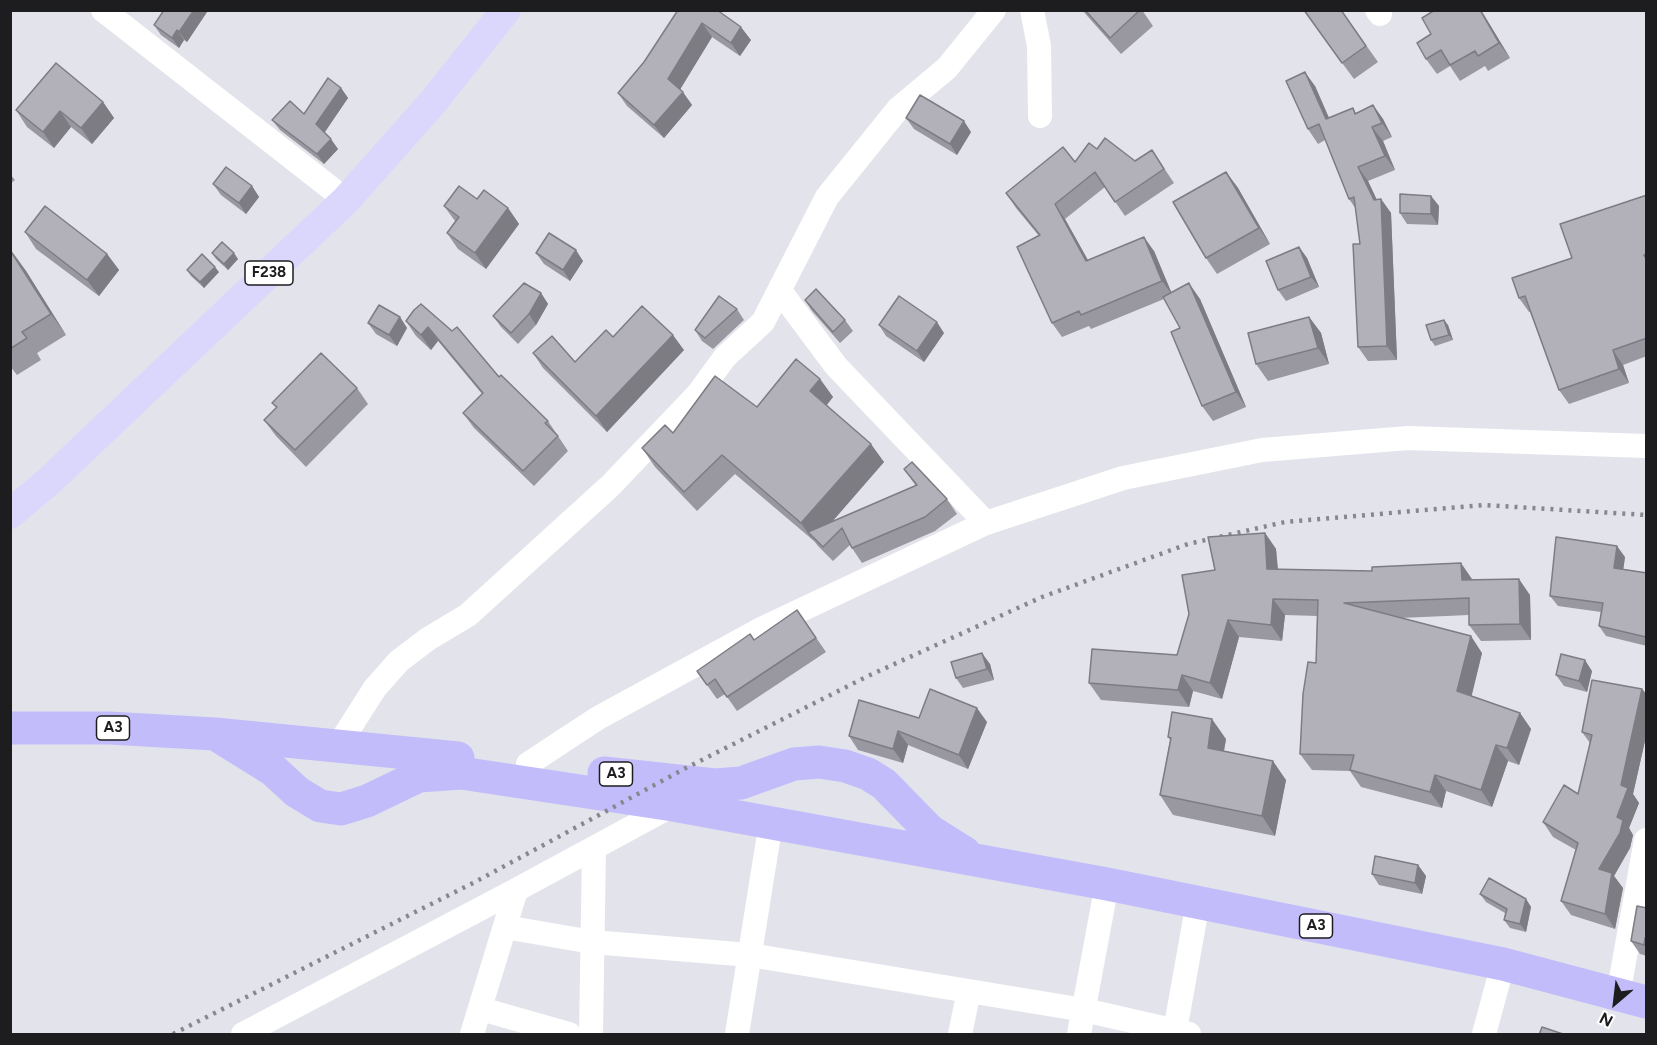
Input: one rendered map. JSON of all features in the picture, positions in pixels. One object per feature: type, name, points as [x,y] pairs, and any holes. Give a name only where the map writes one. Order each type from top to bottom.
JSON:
[{"type":"highway","name":"A3","points":[[10,728],[108,728],[215,734],[528,764],[715,785],[741,783],[794,764],[819,762],[845,766],[868,774],[884,784],[930,831],[954,848],[983,861]]},
{"type":"highway","name":"A3","points":[[215,734],[273,770],[297,792],[320,806],[341,809],[366,801],[419,776],[461,772],[673,805],[1107,884],[1503,964],[1632,999]]},
{"type":"main road","name":"F238","points":[[10,514],[48,482],[346,200],[433,102],[506,10]]},
{"type":"street","points":[[104,10],[346,200]]},
{"type":"street","points":[[338,746],[375,688],[399,661],[428,639],[468,615],[610,486],[698,394],[725,357],[763,322],[826,197],[898,109],[947,68],[994,10]]},
{"type":"street","points":[[1032,10],[1039,46],[1040,116]]},
{"type":"street","points":[[780,291],[836,366],[986,523]]},
{"type":"street","points":[[528,764],[598,718],[763,628],[986,523],[1123,478],[1262,450],[1408,438],[1647,446]]},
{"type":"street","points":[[243,1035],[673,805]]},
{"type":"street","points":[[737,1035],[771,822]]},
{"type":"street","points":[[1632,999],[1647,840]]},
{"type":"street","points":[[591,1035],[594,848]]},
{"type":"street","points":[[1079,1035],[1107,884]]},
{"type":"street","points":[[472,1035],[516,890]]},
{"type":"street","points":[[505,927],[592,942],[750,955],[1084,1010],[1182,1033],[1198,902]]},
{"type":"street","points":[[1484,1035],[1503,964]]},
{"type":"street","points":[[960,1035],[969,991]]},
{"type":"street","points":[[481,1009],[569,1035]]},
{"type":"building","points":[[164,10],[194,10],[172,38],[154,25]]},
{"type":"building","points":[[678,10],[717,10],[741,27],[731,43],[702,23],[668,79],[683,92],[654,125],[618,93],[644,62]]},
{"type":"building","points":[[1085,10],[1140,10],[1110,38]]},
{"type":"building","points":[[1304,10],[1341,10],[1366,46],[1342,63]]},
{"type":"building","points":[[1435,10],[1480,10],[1499,43],[1478,56],[1475,51],[1450,65],[1441,50],[1426,59],[1417,43],[1431,34],[1422,18]]},
{"type":"building","points":[[56,63],[103,102],[81,128],[60,111],[43,132],[16,110]]},
{"type":"building","points":[[1305,72],[1326,119],[1353,108],[1355,114],[1373,105],[1382,123],[1372,127],[1385,156],[1358,167],[1374,200],[1381,199],[1387,346],[1358,347],[1353,244],[1360,244],[1354,197],[1349,199],[1319,124],[1308,129],[1286,81]]},
{"type":"building","points":[[328,78],[341,88],[316,124],[331,139],[317,154],[272,120],[290,101],[304,114]]},
{"type":"building","points":[[920,95],[964,121],[950,144],[906,118]]},
{"type":"building","points":[[1105,138],[1135,161],[1152,150],[1164,169],[1115,202],[1095,172],[1055,204],[1086,261],[1144,237],[1162,281],[1081,315],[1079,311],[1052,323],[1017,247],[1040,235],[1006,193],[1063,147],[1075,162],[1089,143],[1097,149]]},
{"type":"building","points":[[226,167],[252,186],[239,203],[213,184]]},
{"type":"building","points":[[1226,172],[1259,228],[1206,258],[1173,202]]},
{"type":"building","points":[[459,186],[477,199],[484,190],[508,208],[475,253],[447,233],[459,217],[444,206]]},
{"type":"building","points":[[1400,194],[1431,196],[1431,214],[1400,213]]},
{"type":"building","points":[[1647,195],[1647,254],[1644,255],[1647,260],[1647,338],[1613,350],[1619,369],[1559,390],[1525,296],[1519,298],[1512,278],[1572,258],[1560,224]]},
{"type":"building","points":[[45,206],[107,254],[87,280],[25,232]]},
{"type":"building","points":[[549,233],[576,250],[563,270],[536,253]]},
{"type":"building","points":[[222,242],[234,253],[224,264],[212,253]]},
{"type":"building","points":[[1299,247],[1311,277],[1278,290],[1266,261]]},
{"type":"building","points":[[10,250],[51,314],[22,332],[27,338],[10,349]]},
{"type":"building","points":[[202,254],[215,267],[200,282],[187,270]]},
{"type":"building","points":[[524,283],[541,293],[529,314],[511,333],[493,316]]},
{"type":"building","points":[[1189,283],[1236,392],[1202,406],[1171,332],[1180,328],[1163,297]]},
{"type":"building","points":[[816,289],[845,320],[833,332],[805,300]]},
{"type":"building","points":[[719,296],[737,309],[705,338],[695,330]]},
{"type":"building","points":[[899,296],[937,322],[917,351],[879,325]]},
{"type":"building","points":[[421,304],[452,331],[457,327],[499,377],[501,375],[548,421],[545,423],[558,436],[523,471],[463,413],[483,393],[428,327],[421,335],[406,321]]},
{"type":"building","points":[[379,305],[400,317],[389,335],[368,323]]},
{"type":"building","points":[[642,306],[673,335],[596,416],[533,353],[552,336],[575,362],[606,330],[613,337]]},
{"type":"building","points":[[1309,317],[1318,348],[1256,364],[1248,333]]},
{"type":"building","points":[[1444,320],[1449,335],[1431,340],[1426,325]]},
{"type":"building","points":[[321,353],[357,388],[295,450],[264,420],[277,407],[272,403]]},
{"type":"building","points":[[796,359],[820,379],[810,391],[871,444],[801,523],[722,455],[684,492],[642,448],[665,425],[673,433],[715,376],[757,407]]},
{"type":"building","points":[[912,462],[947,499],[925,517],[852,548],[842,528],[823,547],[808,532],[917,485],[904,469]]},
{"type":"building","points":[[1265,533],[1267,569],[1372,571],[1372,567],[1461,563],[1462,580],[1519,579],[1520,624],[1469,625],[1469,598],[1344,603],[1471,636],[1457,691],[1520,713],[1507,748],[1496,745],[1481,790],[1435,775],[1430,792],[1350,770],[1354,755],[1300,754],[1303,694],[1308,662],[1316,663],[1318,600],[1273,599],[1271,625],[1228,620],[1210,683],[1182,675],[1178,690],[1089,683],[1092,649],[1177,655],[1189,614],[1182,575],[1215,570],[1208,537]]},
{"type":"building","points":[[1556,537],[1617,546],[1614,568],[1647,573],[1646,637],[1599,626],[1603,603],[1550,596]]},
{"type":"building","points":[[797,610],[816,638],[727,697],[715,679],[707,685],[697,671],[750,634],[754,640]]},
{"type":"building","points":[[982,653],[987,669],[956,678],[951,662]]},
{"type":"building","points":[[1561,654],[1585,660],[1579,681],[1556,675]]},
{"type":"building","points":[[1592,680],[1642,689],[1621,785],[1628,788],[1617,817],[1623,820],[1620,833],[1599,869],[1612,873],[1605,914],[1561,901],[1578,843],[1543,822],[1564,785],[1578,794],[1592,735],[1582,732]]},
{"type":"building","points":[[930,689],[977,708],[959,755],[898,731],[893,749],[849,736],[859,700],[919,718]]},
{"type":"building","points":[[1172,712],[1212,719],[1208,748],[1273,761],[1262,816],[1160,795],[1171,738],[1168,737]]},
{"type":"building","points":[[1375,856],[1418,865],[1415,883],[1372,874]]},
{"type":"building","points":[[1489,878],[1526,899],[1520,924],[1504,920],[1507,909],[1480,894]]},
{"type":"building","points":[[1637,906],[1647,908],[1647,939],[1645,938],[1644,945],[1631,941]]},
{"type":"building","points":[[1542,1027],[1566,1035],[1539,1035]]},
{"type":"railway","points":[[173,1034],[475,882],[684,769],[868,676],[1042,597],[1188,544],[1285,522],[1484,505],[1646,515]]}]
